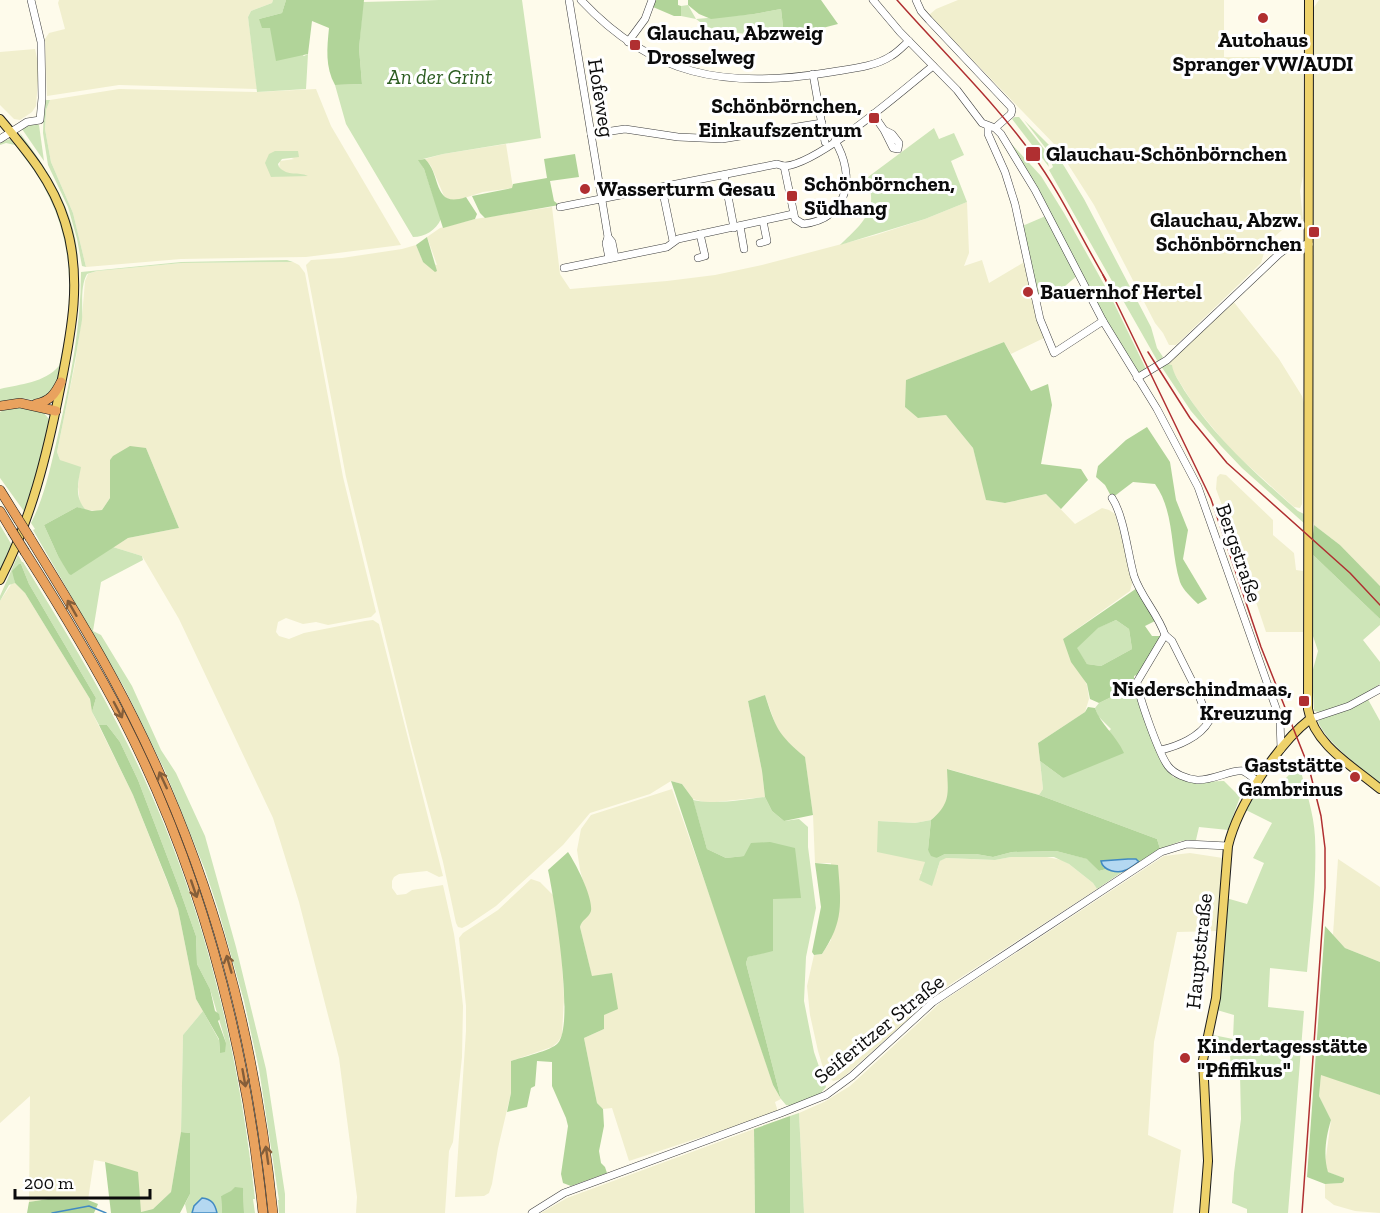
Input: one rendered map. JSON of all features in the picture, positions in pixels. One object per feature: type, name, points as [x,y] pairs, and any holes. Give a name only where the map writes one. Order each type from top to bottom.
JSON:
[{"type":"highway","points":[[34,405],[46,402],[62,382]]},
{"type":"highway","points":[[1,406],[20,403],[56,411]]},
{"type":"highway","points":[[0,490],[101,657],[134,718],[170,795],[203,882],[232,976],[252,1061],[273,1213]]},
{"type":"highway","points":[[0,511],[90,659],[124,723],[170,824],[195,891],[219,972],[239,1053],[252,1124],[262,1213]]},
{"type":"highway","points":[[0,520],[11,529]]},
{"type":"main road","points":[[1309,0],[1308,701],[1310,719],[1325,742],[1380,789]]},
{"type":"main road","points":[[0,119],[45,176],[57,198],[69,237],[75,295],[62,382],[32,504],[0,580]]},
{"type":"main road","name":"Hauptstraße","points":[[1204,1213],[1208,1161],[1203,1060],[1216,998],[1228,846],[1232,829],[1258,782],[1281,749],[1310,719]]},
{"type":"street","points":[[0,139],[27,122],[40,120],[41,42],[31,0]]},
{"type":"street","name":"Hofeweg","points":[[569,0],[608,237],[606,243],[612,258]]},
{"type":"street","points":[[581,0],[628,42],[649,54],[697,74],[724,78],[757,80],[813,74],[875,63],[891,56],[909,41]]},
{"type":"street","points":[[628,42],[645,19],[652,0]]},
{"type":"street","points":[[873,0],[957,90],[982,123],[991,128]]},
{"type":"street","points":[[916,0],[929,20],[1011,107],[1011,114],[991,128],[988,134],[998,153],[1015,204],[1040,319],[1054,353],[1103,321]]},
{"type":"street","points":[[560,207],[777,164],[784,166],[810,157],[873,114],[933,66]]},
{"type":"street","points":[[813,74],[825,142]]},
{"type":"street","points":[[873,114],[884,130]]},
{"type":"street","points":[[591,134],[625,129],[678,137],[722,140],[822,123]]},
{"type":"street","name":"Bergstraße","points":[[991,128],[1001,134],[1035,190],[1103,321],[1157,409],[1198,487],[1280,720],[1281,749]]},
{"type":"street","points":[[784,166],[793,214],[798,222],[808,224],[827,216],[839,204],[846,188],[846,162],[835,141]]},
{"type":"street","points":[[998,153],[1009,148]]},
{"type":"street","points":[[724,175],[744,249]]},
{"type":"street","points":[[662,188],[673,241]]},
{"type":"street","points":[[564,268],[667,246],[673,241],[700,234],[793,214]]},
{"type":"street","points":[[760,243],[767,241],[763,221]]},
{"type":"street","points":[[698,258],[705,256],[700,234]]},
{"type":"street","points":[[1137,378],[1167,360],[1279,254],[1287,248],[1308,244]]},
{"type":"street","points":[[1113,500],[1134,577],[1165,635],[1172,641],[1209,721],[1206,727],[1196,735],[1161,750]]},
{"type":"street","points":[[1165,635],[1137,682],[1168,766],[1181,776],[1206,780],[1244,771],[1258,782]]},
{"type":"street","points":[[1310,719],[1349,706],[1380,689]]},
{"type":"street","name":"Seiferitzer Straße","points":[[532,1213],[564,1193],[826,1095],[852,1076],[933,1002],[1161,852],[1187,844],[1228,846]]},
{"type":"shaded area","points":[[59,0],[273,0],[272,3],[251,11],[248,17],[257,89],[119,85],[47,96],[45,39],[49,33],[65,29]]},
{"type":"shaded area","points":[[958,0],[1224,0],[1224,57],[1303,57],[1303,176],[1300,191],[1303,219],[1289,224],[1267,243],[1261,263],[1176,345],[1169,345],[1155,323],[1094,205],[1057,147],[929,15],[936,9]]},
{"type":"shaded area","points":[[1319,0],[1380,0],[1380,586],[1340,545],[1314,525],[1312,516],[1312,10]]},
{"type":"shaded area","points":[[35,49],[39,67],[36,106],[32,112],[20,120],[14,119],[0,105],[0,52]]},
{"type":"shaded area","points":[[119,89],[257,92],[316,89],[331,126],[401,245],[306,257],[181,259],[86,267],[73,213],[51,162],[45,129],[46,110],[50,100]],"holes":[[[275,151],[294,159],[280,161],[279,168],[288,174],[305,174],[271,177]]]},
{"type":"shaded area","points":[[506,144],[513,188],[483,192],[455,201],[450,201],[444,196],[431,166],[425,159],[443,154]]},
{"type":"shaded area","points":[[967,202],[969,253],[964,266],[982,260],[989,283],[1026,261],[1044,338],[1011,354],[1004,342],[906,380],[919,418],[946,415],[973,448],[987,500],[1005,503],[1046,494],[1075,524],[1102,508],[1115,514],[1132,574],[1132,584],[1130,591],[1063,639],[1087,685],[1089,699],[1085,712],[1038,743],[1043,789],[1039,795],[948,769],[946,804],[931,820],[915,823],[879,821],[925,862],[920,874],[937,871],[940,861],[945,858],[995,860],[1011,857],[1047,857],[1069,864],[1093,883],[1097,889],[940,991],[841,1079],[833,1081],[824,1071],[818,1051],[810,1015],[807,986],[814,955],[822,954],[831,940],[831,863],[815,863],[813,815],[805,758],[783,737],[776,726],[765,695],[748,701],[765,797],[707,803],[693,799],[682,784],[671,781],[650,794],[590,813],[563,845],[496,906],[468,925],[458,927],[346,477],[306,265],[311,260],[342,258],[416,245],[423,262],[437,265],[427,237],[440,228],[475,219],[552,207],[560,274],[570,289],[667,281],[715,275],[762,265],[876,235]]},
{"type":"shaded area","points":[[293,262],[299,265],[305,273],[343,477],[376,612],[371,617],[328,625],[316,622],[303,624],[286,618],[278,622],[276,632],[279,636],[289,639],[304,633],[365,621],[373,620],[379,624],[443,876],[439,877],[427,871],[399,874],[392,881],[392,888],[397,895],[443,885],[459,969],[463,1006],[462,1057],[453,1142],[449,1151],[445,1213],[356,1213],[357,1197],[339,1058],[299,902],[273,818],[179,619],[142,556],[113,547],[128,538],[179,528],[146,448],[110,460],[110,498],[102,510],[97,511],[86,510],[80,503],[78,487],[80,467],[60,460],[57,452],[75,364],[85,281],[88,274],[97,271],[182,263]]},
{"type":"shaded area","points":[[1233,301],[1279,359],[1302,396],[1304,403],[1302,504],[1300,508],[1294,507],[1231,450],[1194,405],[1166,364]]},
{"type":"shaded area","points":[[1220,474],[1226,475],[1273,520],[1273,535],[1294,553],[1296,570],[1303,571],[1303,632],[1266,632],[1248,578],[1249,569],[1243,562],[1216,489],[1217,477]]},
{"type":"shaded area","points":[[12,583],[15,583],[25,593],[90,699],[92,712],[133,795],[178,909],[196,999],[203,1011],[183,1035],[181,1132],[171,1192],[153,1209],[141,1212],[105,1162],[94,1160],[88,1200],[48,1199],[29,1202],[30,1096],[0,1123],[0,601]]},
{"type":"shaded area","points":[[672,789],[773,1085],[781,1099],[775,1102],[778,1112],[629,1161],[612,1108],[603,1109],[597,1103],[584,1038],[604,1029],[604,1015],[612,973],[592,977],[580,927],[582,920],[591,909],[577,850],[581,829],[591,815]]},
{"type":"shaded area","points":[[1190,853],[1223,858],[1218,931],[1177,932],[1154,1042],[1148,1135],[1181,1150],[1173,1213],[804,1213],[799,1113],[824,1102],[850,1086],[940,1003],[1164,856]]},
{"type":"shaded area","points":[[1338,859],[1380,887],[1380,962],[1345,948],[1333,935]]},
{"type":"shaded area","points":[[531,879],[540,882],[553,895],[561,945],[564,998],[562,1035],[552,1047],[511,1061],[511,1093],[489,1193],[484,1196],[455,1197],[466,1031],[466,1006],[459,938],[498,910]]},
{"type":"shaded area","points":[[1321,1074],[1380,1095],[1380,1213],[1355,1211],[1334,1205],[1325,1198],[1325,1184],[1342,1183],[1343,1178],[1328,1172],[1325,1164],[1331,1120],[1319,1096]]},
{"type":"shaded area","points":[[754,1129],[755,1213],[541,1213],[567,1198]]},
{"type":"green space","points":[[273,0],[286,0],[282,13],[259,19],[304,56],[308,54],[306,89],[257,92],[248,17],[251,11],[272,3]]},
{"type":"green space","points":[[286,0],[364,0],[359,48],[362,84],[335,85],[328,64],[329,28],[312,21],[308,54],[276,61],[270,28],[262,28],[259,19],[282,13]]},
{"type":"green space","name":"An der Grint","points":[[522,0],[541,138],[419,160],[441,219],[430,232],[413,237],[346,124],[335,85],[362,84],[359,48],[363,2]]},
{"type":"green space","points":[[655,0],[678,0],[678,5],[681,6],[681,16],[674,16],[653,7]]},
{"type":"green space","points":[[688,0],[821,0],[838,24],[784,35],[781,9],[711,19],[699,14],[688,5]]},
{"type":"green space","points":[[688,5],[696,19],[681,16],[681,6]]},
{"type":"green space","points":[[781,9],[784,35],[758,36],[713,29],[696,19],[754,14]]},
{"type":"green space","points":[[50,100],[46,110],[45,129],[51,162],[73,213],[86,267],[82,266],[68,207],[48,165],[43,133],[44,102]]},
{"type":"green space","points":[[1019,117],[1045,150],[1049,167],[1012,119]]},
{"type":"green space","points":[[1024,120],[1051,147],[1084,199],[1151,327],[1157,348],[1163,357],[1158,362],[1049,170],[1053,167],[1047,150]]},
{"type":"green space","points":[[39,125],[44,161],[22,129]]},
{"type":"green space","points":[[934,128],[939,139],[954,133],[964,155],[951,161],[967,202],[925,219],[840,245],[859,226],[870,209],[871,196],[868,177]]},
{"type":"green space","points":[[20,133],[51,179],[68,213],[77,248],[78,267],[70,228]]},
{"type":"green space","points":[[10,139],[17,144],[51,191],[68,240],[72,294],[60,373],[54,389],[39,401],[21,398],[0,402],[0,389],[39,379],[59,366],[69,299],[67,255],[56,212],[32,167],[15,145],[6,143],[0,145],[0,142]]},
{"type":"green space","points":[[1007,139],[1041,176],[1064,213],[1110,295],[1146,369],[1138,373],[1114,337]]},
{"type":"green space","points":[[275,151],[298,151],[299,157],[282,159],[278,164],[279,167],[289,173],[308,176],[271,177],[265,163],[269,154]]},
{"type":"green space","points":[[575,154],[579,177],[550,181],[554,201],[559,205],[485,218],[480,213],[472,196],[512,188],[513,184],[547,178],[544,159]]},
{"type":"green space","points":[[425,159],[443,194],[455,199],[466,197],[477,214],[475,219],[443,228],[424,169],[418,160]]},
{"type":"green space","points":[[1048,215],[1078,275],[1058,292],[1038,303],[1020,227]]},
{"type":"green space","points":[[427,237],[437,271],[435,272],[423,262],[416,245]]},
{"type":"green space","points":[[287,260],[293,262],[182,263],[97,271],[87,274],[83,290],[82,320],[57,452],[60,460],[81,467],[78,495],[86,510],[77,507],[44,525],[58,556],[71,574],[113,547],[142,556],[143,560],[101,582],[93,631],[101,635],[132,686],[161,750],[176,773],[205,836],[236,947],[266,1069],[285,1194],[285,1213],[279,1213],[259,1069],[244,1001],[205,870],[165,771],[125,689],[31,523],[47,480],[67,394],[77,334],[81,272],[181,262]]},
{"type":"green space","points":[[1004,342],[1031,391],[1048,384],[1052,405],[1041,464],[1081,469],[1088,480],[1061,509],[1046,494],[1005,503],[986,500],[973,448],[946,415],[918,418],[905,407],[906,380]]},
{"type":"green space","points":[[1172,365],[1184,390],[1222,439],[1251,469],[1304,514],[1305,524],[1242,468],[1221,446],[1191,411],[1161,366]]},
{"type":"green space","points":[[25,407],[37,410],[49,420],[26,514],[0,478],[0,412],[8,408]]},
{"type":"green space","points":[[1147,427],[1170,462],[1176,500],[1188,530],[1183,559],[1207,599],[1198,604],[1185,591],[1180,582],[1166,507],[1155,484],[1133,482],[1112,498],[1105,485],[1096,477],[1098,466],[1126,440]]},
{"type":"green space","points":[[130,446],[146,448],[179,528],[128,538],[71,575],[58,556],[44,525],[77,507],[92,511],[102,510],[110,498],[110,460]]},
{"type":"green space","points":[[0,525],[13,547],[0,574]]},
{"type":"green space","points":[[1314,525],[1340,545],[1380,586],[1380,619],[1311,553]]},
{"type":"green space","points":[[1311,553],[1380,619],[1380,625],[1363,640],[1380,662],[1380,684],[1365,694],[1380,721],[1380,784],[1328,738],[1318,721],[1323,718],[1320,712],[1314,711],[1312,673],[1318,651],[1311,630]]},
{"type":"green space","points":[[18,555],[119,726],[177,858],[196,913],[226,1026],[248,1141],[255,1213],[244,1213],[243,1189],[221,1196],[222,1213],[187,1213],[185,1204],[190,1194],[190,1133],[181,1132],[183,1035],[203,1011],[219,1040],[220,1053],[226,1043],[210,989],[197,964],[196,936],[138,780],[120,742],[107,725],[99,725],[92,712],[96,698],[29,584],[21,564],[14,575],[15,583],[9,585],[0,601],[0,596]]},
{"type":"green space","points":[[19,564],[96,698],[92,712],[90,699],[25,593],[15,583],[12,571]]},
{"type":"green space","points":[[1137,588],[1157,620],[1145,626],[1152,636],[1161,636],[1141,673],[1134,676],[1134,686],[1099,703],[1090,699],[1087,684],[1071,662],[1063,639]],"holes":[[[1116,620],[1129,629],[1132,649],[1101,666],[1087,664],[1077,648],[1098,628]]]},
{"type":"green space","points":[[1116,620],[1129,629],[1132,649],[1101,666],[1087,664],[1076,648],[1097,628]]},
{"type":"green space","points":[[1134,686],[1159,753],[1173,777],[1193,782],[1224,781],[1240,797],[1228,830],[1199,827],[1196,840],[1181,841],[1160,849],[1157,839],[1039,795],[1043,789],[1040,761],[1063,778],[1111,729],[1098,716],[1095,708],[1099,703]]},
{"type":"green space","points":[[765,695],[779,730],[805,757],[813,815],[784,821],[772,811],[765,797],[748,701]]},
{"type":"green space","points":[[1088,707],[1095,708],[1124,753],[1063,778],[1040,761],[1038,743],[1085,712]]},
{"type":"green space","points":[[99,725],[107,725],[120,742],[138,780],[196,936],[197,964],[210,989],[215,1011],[219,1014],[218,1021],[226,1043],[225,1052],[220,1053],[219,1039],[196,999],[178,909],[133,795]]},
{"type":"green space","points":[[1299,764],[1311,810],[1315,837],[1314,888],[1307,972],[1270,968],[1268,1007],[1304,1011],[1288,1213],[1247,1213],[1247,1209],[1232,1203],[1241,1119],[1240,1074],[1231,1074],[1230,1054],[1208,1053],[1213,1035],[1233,1039],[1234,1015],[1217,1010],[1226,898],[1247,904],[1264,863],[1253,858],[1272,823],[1246,810],[1255,794],[1271,800]]},
{"type":"green space","points":[[947,769],[1039,795],[1157,839],[1160,849],[1139,862],[1136,859],[1103,867],[1106,869],[1099,871],[1087,859],[1056,851],[1012,852],[993,857],[976,854],[945,854],[937,858],[931,856],[928,850],[931,820],[942,808],[947,797]]},
{"type":"green space","points":[[671,781],[682,784],[693,799],[707,849],[726,858],[744,856],[751,843],[770,842],[795,848],[801,898],[773,899],[773,951],[748,957],[746,963],[781,1099],[773,1085]]},
{"type":"green space","points":[[765,797],[772,811],[784,821],[799,819],[808,827],[808,847],[816,908],[806,957],[804,1001],[814,1052],[826,1087],[821,1093],[791,1106],[786,1105],[781,1099],[746,963],[748,957],[773,950],[773,899],[744,856],[726,858],[707,849],[693,800],[720,802]]},
{"type":"green space","points":[[931,820],[928,850],[937,858],[945,854],[976,854],[993,857],[1012,852],[1056,851],[1088,859],[1099,871],[1106,869],[1122,872],[1097,889],[1093,883],[1069,864],[1054,857],[1011,857],[995,860],[946,858],[940,861],[932,886],[919,880],[925,862],[877,852],[878,821],[915,823]]},
{"type":"green space","points":[[568,852],[583,881],[591,905],[590,913],[580,927],[592,976],[612,973],[618,1009],[604,1015],[604,1029],[584,1038],[597,1103],[603,1109],[604,1126],[599,1151],[601,1163],[607,1173],[571,1186],[563,1183],[561,1174],[568,1126],[552,1086],[552,1062],[537,1061],[535,1086],[531,1088],[527,1107],[507,1112],[511,1093],[511,1061],[554,1046],[558,1043],[563,1031],[562,960],[548,870]]},
{"type":"green space","points":[[815,863],[838,865],[840,902],[838,922],[834,932],[822,954],[814,955],[812,952],[821,907]]},
{"type":"green space","points":[[1325,926],[1345,948],[1380,962],[1380,1095],[1321,1075],[1319,1096],[1331,1120],[1326,1146],[1326,1166],[1328,1172],[1344,1178],[1342,1183],[1325,1184],[1307,1177]]},
{"type":"green space","points":[[799,1113],[804,1213],[790,1213],[790,1116]]},
{"type":"green space","points":[[790,1116],[790,1213],[755,1213],[754,1129]]},
{"type":"green space","points":[[181,1132],[190,1133],[190,1194],[180,1213],[111,1213],[105,1162],[138,1172],[141,1212],[153,1209],[171,1192]]},
{"type":"green space","points":[[235,1187],[243,1188],[244,1213],[222,1213],[221,1196]]},
{"type":"green space","points":[[48,1199],[88,1200],[98,1204],[94,1213],[27,1213],[29,1202]]},
{"type":"water","points":[[1136,859],[1139,862],[1119,872],[1111,871],[1101,861]]},
{"type":"water","points":[[202,1198],[212,1202],[217,1213],[192,1213],[194,1206]]},
{"type":"waterway","points":[[52,1213],[89,1206],[106,1213]]},
{"type":"railway","points":[[897,0],[984,95],[1032,154],[1062,200],[1106,280]]},
{"type":"railway","points":[[1103,275],[1211,499],[1261,647],[1309,768],[1321,816],[1325,848],[1325,888],[1302,1213]]},
{"type":"railway","points":[[1148,352],[1190,418],[1227,463],[1350,573],[1380,605]]},
{"type":"place","name":"Autohaus Spranger VW/AUDI","points":[[1263,18]]},
{"type":"place","name":"Glauchau, Abzweig Drosselweg","points":[[635,45]]},
{"type":"place","name":"Schönbörnchen, Einkaufszentrum","points":[[874,118]]},
{"type":"place","name":"Glauchau-Schönbörnchen","points":[[1033,154]]},
{"type":"place","name":"Wasserturm Gesau","points":[[585,189]]},
{"type":"place","name":"Schönbörnchen, Südhang","points":[[792,196]]},
{"type":"place","name":"Glauchau, Abzw. Schönbörnchen","points":[[1314,232]]},
{"type":"place","name":"Bauernhof Hertel","points":[[1028,292]]},
{"type":"place","name":"Niederschindmaas, Kreuzung","points":[[1304,701]]},
{"type":"place","name":"Gaststätte Gambrinus","points":[[1355,777]]},
{"type":"place","name":"Kindertagesstätte \"Pfiffikus\"","points":[[1185,1058]]}]
